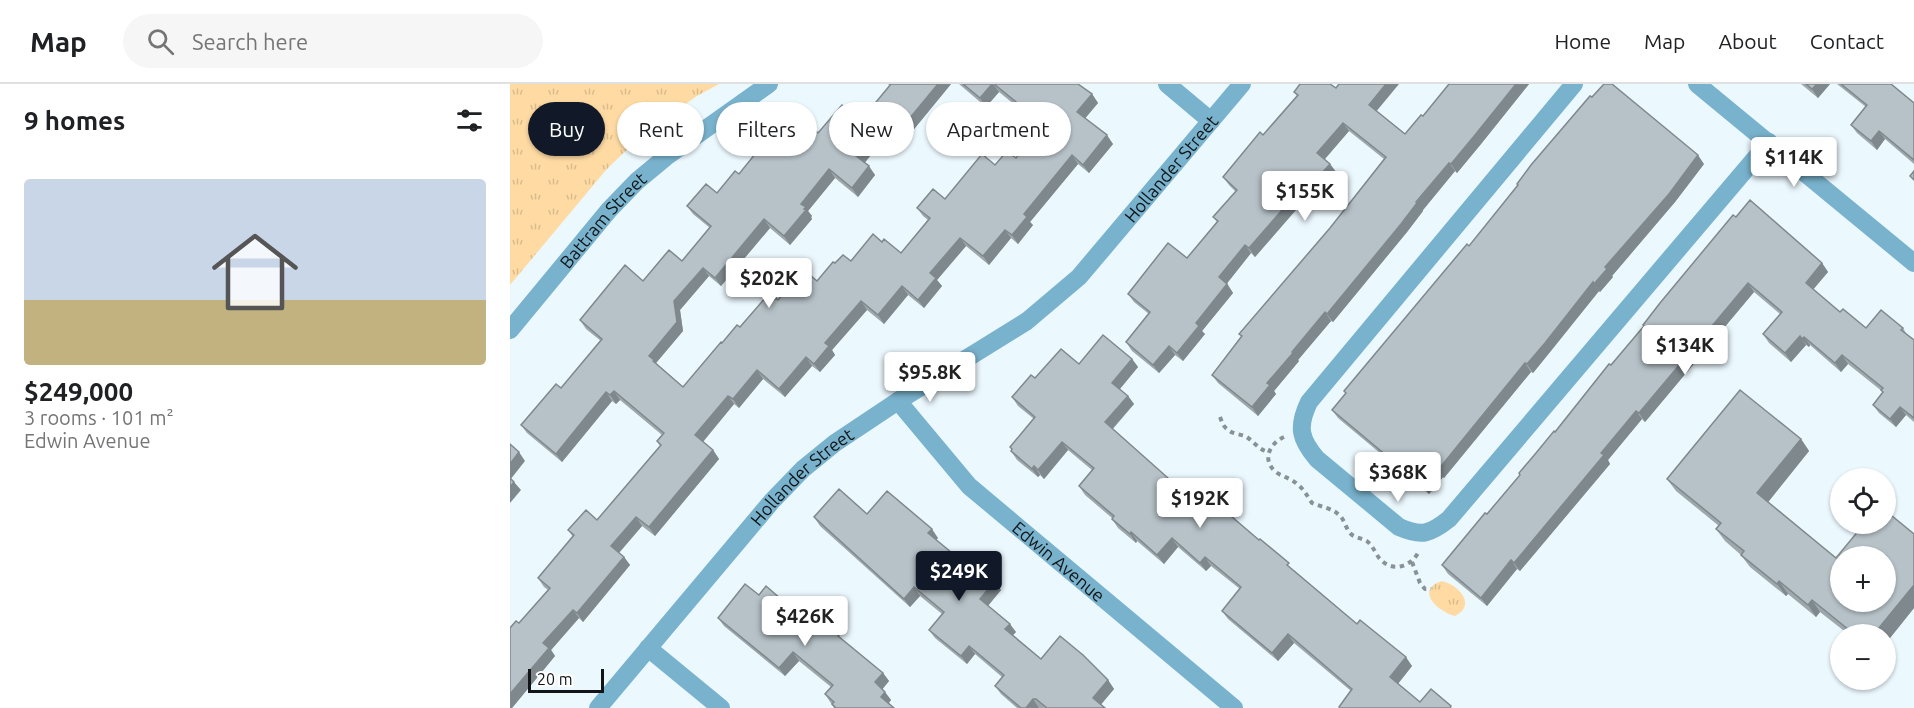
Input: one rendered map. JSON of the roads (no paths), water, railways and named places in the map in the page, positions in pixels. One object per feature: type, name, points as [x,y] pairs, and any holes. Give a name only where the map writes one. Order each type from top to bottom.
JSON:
[{"type":"street","name":"Battram Street","points":[[510,330],[609,210],[637,181],[666,157],[769,84]]},
{"type":"street","points":[[1167,84],[1211,121]]},
{"type":"street","name":"Hollander Street","points":[[598,708],[772,501],[803,469],[835,443],[898,401],[1028,321],[1079,277],[1242,84]]},
{"type":"street","points":[[1574,84],[1309,402],[1303,415],[1301,430],[1306,446],[1317,459],[1399,527],[1411,532],[1424,534],[1436,529],[1449,519],[1769,142]]},
{"type":"street","points":[[1697,84],[1914,263]]},
{"type":"street","name":"Edwin Avenue","points":[[898,401],[969,486],[1234,708]]},
{"type":"street","points":[[648,648],[721,708]]}]
